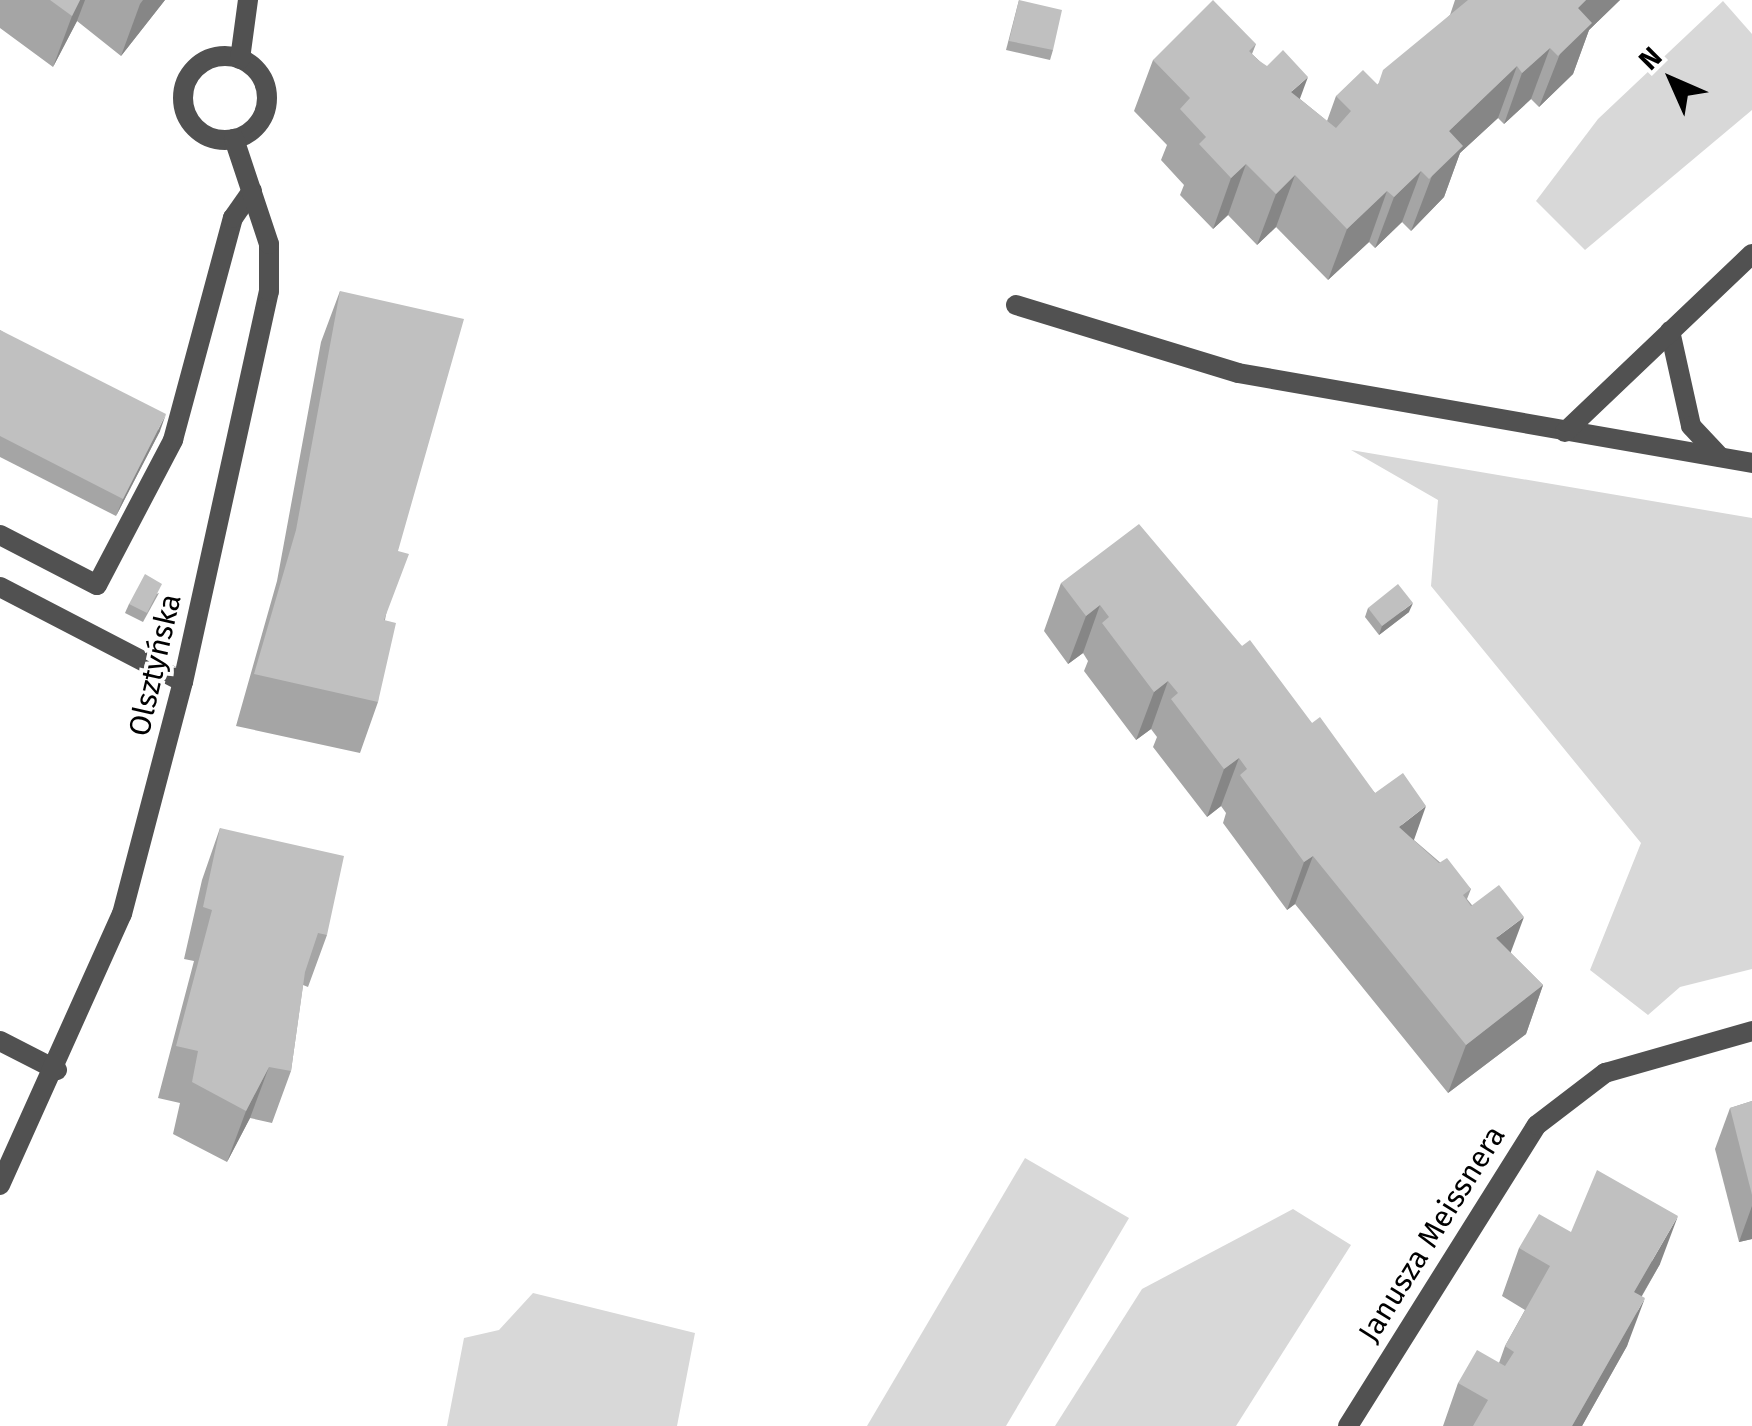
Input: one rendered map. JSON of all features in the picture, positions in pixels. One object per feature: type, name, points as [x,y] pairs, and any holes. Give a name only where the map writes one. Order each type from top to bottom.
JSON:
[{"type":"street","points":[[240,58],[248,0]]},
{"type":"street","points":[[240,58],[264,83],[267,101],[262,118],[234,139],[194,127],[183,101],[200,64],[240,58]]},
{"type":"street","name":"Olsztyńska","points":[[0,1186],[57,1070],[122,914],[183,682],[269,291],[269,244],[234,139]]},
{"type":"street","points":[[0,535],[96,585],[174,440],[234,218],[252,191]]},
{"type":"street","points":[[1565,432],[1752,254]]},
{"type":"street","points":[[1016,305],[1238,373],[1752,462]]},
{"type":"street","points":[[1670,332],[1692,426],[1720,457]]},
{"type":"street","points":[[0,587],[183,682]]},
{"type":"street","name":"Janusza Meissnera","points":[[1348,1426],[1537,1126],[1605,1073],[1752,1031]]},
{"type":"street","points":[[0,1041],[57,1070]]},
{"type":"shaded area","points":[[1723,1],[1752,34],[1752,110],[1585,250],[1536,201],[1598,119]]},
{"type":"shaded area","points":[[1351,450],[1752,518],[1752,969],[1680,987],[1648,1015],[1590,970],[1641,843],[1431,586],[1438,500]]},
{"type":"shaded area","points":[[1025,1158],[1129,1218],[1006,1426],[867,1426]]},
{"type":"shaded area","points":[[1293,1209],[1351,1245],[1236,1426],[1055,1426],[1142,1289]]},
{"type":"shaded area","points":[[533,1293],[695,1333],[677,1426],[447,1426],[464,1338],[499,1330]]},
{"type":"building","points":[[50,0],[80,0],[72,16]]},
{"type":"building","points":[[1019,0],[1062,10],[1053,50],[1009,41]]},
{"type":"building","points":[[1213,0],[1256,44],[1249,51],[1258,60],[1267,66],[1283,50],[1308,77],[1291,92],[1336,128],[1351,111],[1336,96],[1363,70],[1378,85],[1383,70],[1468,0],[1586,0],[1578,8],[1592,23],[1558,56],[1550,48],[1522,73],[1517,66],[1449,131],[1463,146],[1429,179],[1421,171],[1394,197],[1387,191],[1347,229],[1295,175],[1276,194],[1246,164],[1231,178],[1199,144],[1206,137],[1180,109],[1190,98],[1153,60]]},
{"type":"building","points":[[340,291],[464,319],[398,551],[409,554],[384,620],[396,623],[378,702],[254,674],[296,530]]},
{"type":"building","points":[[0,330],[166,414],[123,499],[0,436]]},
{"type":"building","points":[[1139,524],[1242,646],[1250,640],[1312,723],[1320,717],[1375,793],[1403,773],[1426,806],[1399,827],[1439,863],[1447,858],[1471,889],[1463,895],[1471,906],[1499,885],[1524,917],[1496,938],[1543,985],[1466,1045],[1313,856],[1304,862],[1240,775],[1247,769],[1239,758],[1224,769],[1171,699],[1178,693],[1168,681],[1154,692],[1102,623],[1109,617],[1100,605],[1086,616],[1061,583]]},
{"type":"building","points":[[145,574],[162,584],[147,613],[129,604]]},
{"type":"building","points":[[1398,584],[1413,603],[1382,626],[1368,608]]},
{"type":"building","points":[[220,828],[344,856],[327,935],[318,933],[305,972],[291,1071],[269,1067],[246,1111],[192,1082],[198,1051],[176,1046],[212,910],[203,907]]},
{"type":"building","points":[[1752,1101],[1752,1195],[1730,1108]]},
{"type":"building","points":[[1597,1170],[1678,1216],[1634,1292],[1645,1298],[1572,1426],[1473,1426],[1488,1400],[1458,1383],[1477,1350],[1505,1366],[1514,1352],[1505,1346],[1550,1266],[1519,1248],[1539,1214],[1571,1232]]}]
